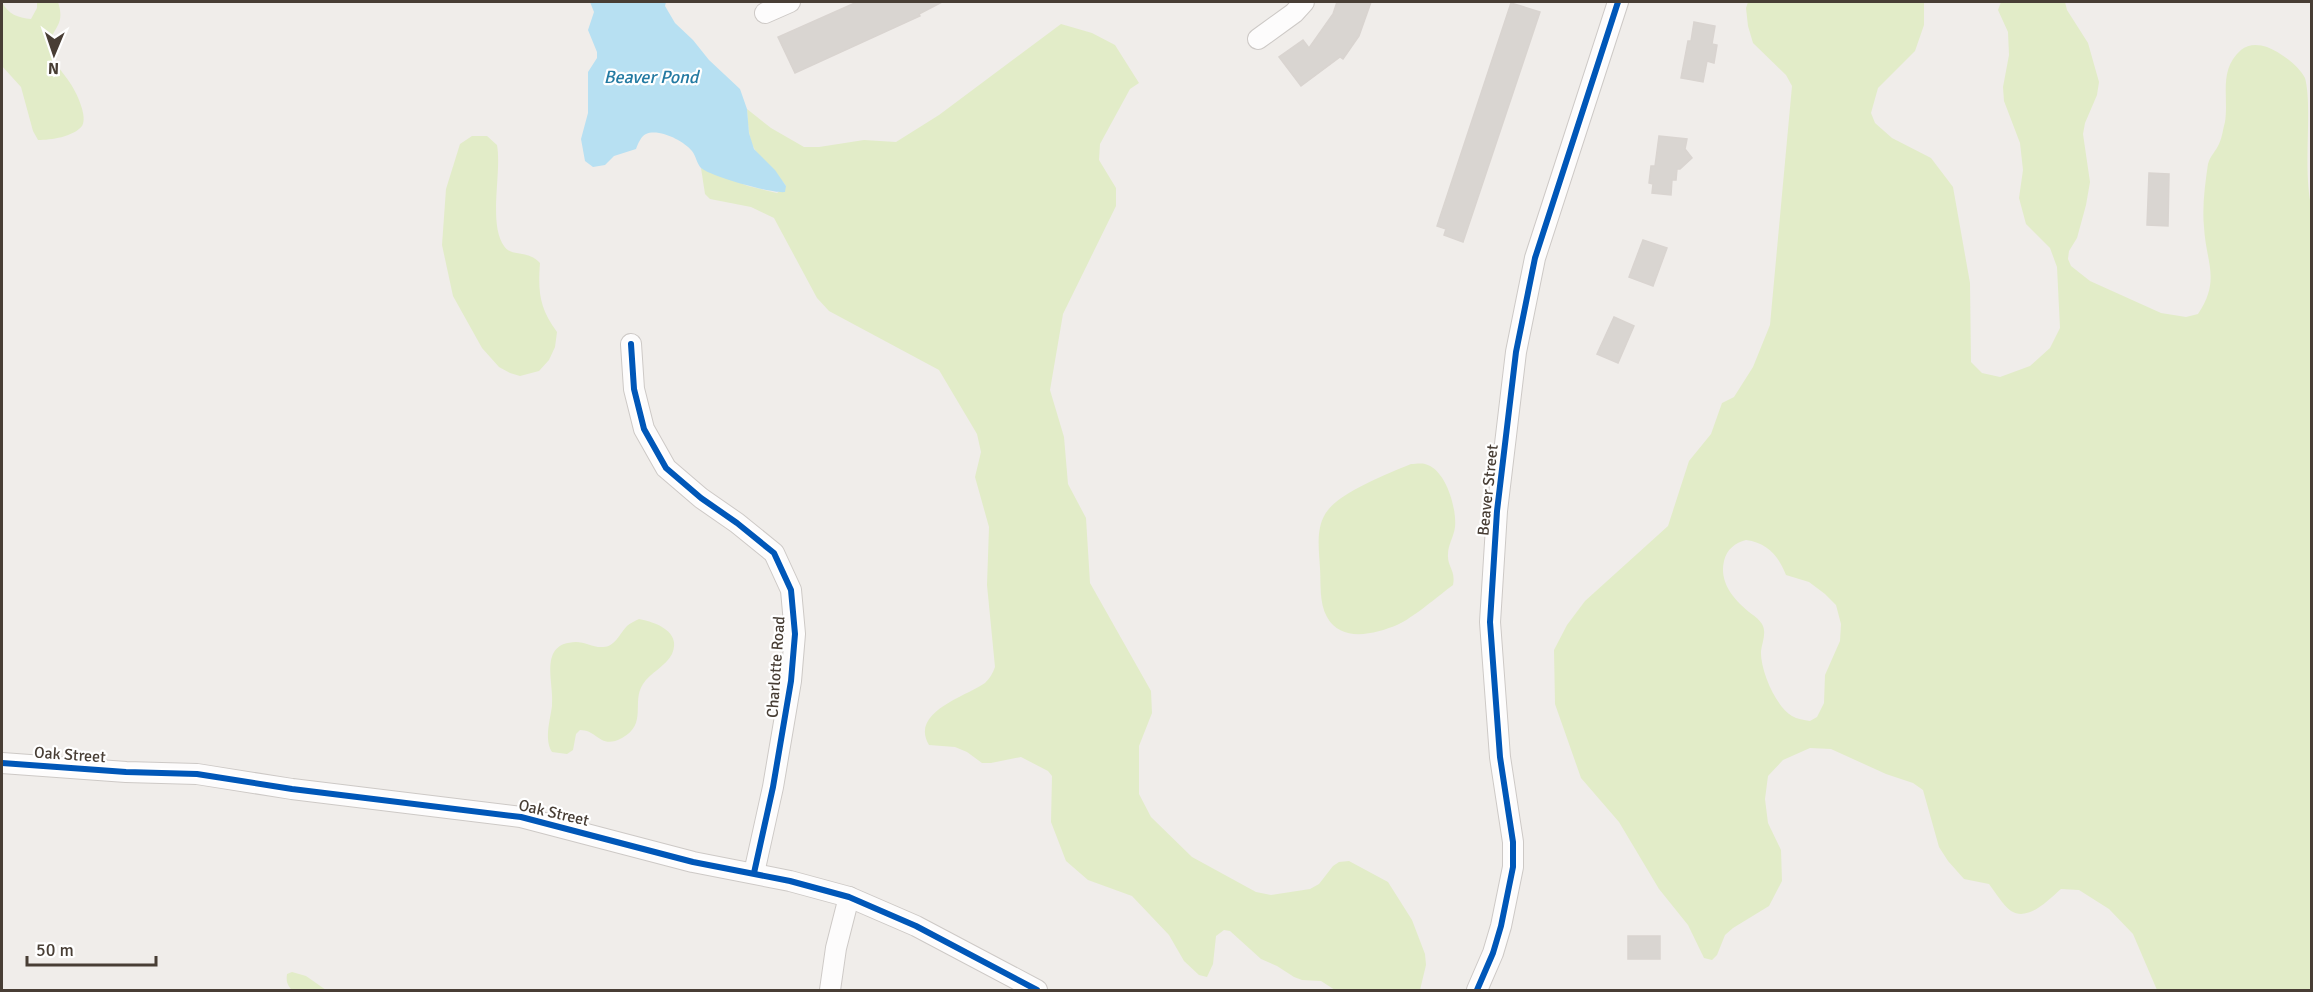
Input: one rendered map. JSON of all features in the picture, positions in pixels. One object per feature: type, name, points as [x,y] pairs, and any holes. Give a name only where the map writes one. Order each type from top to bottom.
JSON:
[{"type":"street","points":[[765,13],[790,2]]},
{"type":"street","points":[[1258,39],[1294,13],[1304,2]]},
{"type":"street","name":"Beaver Street","points":[[1477,990],[1493,953],[1501,926],[1513,867],[1513,842],[1500,757],[1490,622],[1497,512],[1516,352],[1535,258],[1618,2]]},
{"type":"street","name":"Charlotte Road","points":[[631,344],[634,389],[644,429],[666,468],[701,498],[774,553],[791,590],[795,634],[789,693],[773,787],[754,873]]},
{"type":"street","name":"Oak Street","points":[[2,763],[126,772],[197,774],[292,789],[521,817],[693,862],[754,873],[849,897],[916,926],[1037,990]]},
{"type":"street","points":[[830,990],[836,948],[849,897]]},
{"type":"green space","points":[[2,2],[14,15],[31,19],[37,8],[37,2],[58,2],[60,18],[52,37],[52,55],[74,90],[84,117],[82,126],[73,133],[38,140],[33,131],[21,87],[2,66]]},
{"type":"green space","points":[[1748,2],[1924,2],[1924,25],[1915,51],[1878,88],[1871,113],[1875,123],[1892,138],[1931,158],[1953,187],[1970,283],[1971,362],[1982,373],[2000,377],[2030,366],[2050,348],[2060,328],[2057,267],[2050,248],[2026,224],[2019,198],[2023,170],[2020,143],[2004,101],[2003,87],[2009,55],[2008,32],[1998,10],[2001,2],[2065,2],[2067,10],[2088,43],[2099,82],[2097,95],[2085,123],[2083,134],[2090,182],[2077,238],[2069,251],[2068,259],[2071,266],[2090,281],[2161,313],[2186,317],[2198,314],[2209,291],[2211,281],[2203,219],[2205,187],[2208,164],[2218,147],[2225,122],[2229,66],[2241,50],[2253,45],[2264,46],[2288,60],[2305,78],[2308,106],[2308,177],[2312,209],[2311,990],[2157,990],[2133,934],[2109,909],[2079,890],[2061,889],[2032,912],[2018,914],[2011,911],[1989,884],[1964,879],[1948,861],[1939,847],[1923,790],[1913,783],[1886,774],[1831,749],[1810,748],[1783,760],[1768,776],[1765,799],[1768,823],[1781,850],[1782,881],[1769,906],[1725,935],[1717,955],[1712,960],[1704,958],[1688,925],[1659,889],[1619,822],[1581,778],[1555,704],[1554,650],[1567,625],[1585,601],[1668,526],[1689,461],[1711,434],[1722,403],[1734,397],[1753,367],[1770,325],[1792,86],[1786,75],[1753,43],[1746,8]],"holes":[[[1746,540],[1771,551],[1786,575],[1809,582],[1836,605],[1841,624],[1840,641],[1825,675],[1824,703],[1817,717],[1810,721],[1792,716],[1780,705],[1763,668],[1762,624],[1738,602],[1725,583],[1723,569],[1727,553],[1738,543]]]},
{"type":"green space","points":[[1061,24],[1092,33],[1115,45],[1139,83],[1130,89],[1100,144],[1099,160],[1116,188],[1116,206],[1063,314],[1050,390],[1064,437],[1068,484],[1086,518],[1090,583],[1151,691],[1152,713],[1139,746],[1139,794],[1151,817],[1192,857],[1256,892],[1271,895],[1310,889],[1319,884],[1333,866],[1339,862],[1349,861],[1388,882],[1412,920],[1425,954],[1426,965],[1420,990],[1335,990],[1321,981],[1302,980],[1261,959],[1230,931],[1224,930],[1216,936],[1213,964],[1207,977],[1199,975],[1184,961],[1169,935],[1132,896],[1088,880],[1066,861],[1051,822],[1052,776],[1048,771],[1021,757],[982,763],[967,752],[955,747],[929,745],[925,733],[927,723],[933,714],[985,683],[995,667],[987,585],[989,527],[975,477],[981,452],[977,434],[939,370],[829,311],[817,298],[774,218],[751,207],[710,199],[705,194],[701,168],[748,186],[777,193],[786,186],[753,146],[747,109],[771,128],[804,147],[864,140],[896,142],[939,115]]},
{"type":"green space","points":[[472,136],[487,136],[497,145],[496,211],[499,236],[507,250],[530,256],[540,263],[541,299],[546,315],[557,332],[555,347],[549,360],[539,371],[520,376],[499,367],[482,348],[453,296],[442,245],[446,189],[460,144]]},
{"type":"green space","points":[[1411,464],[1432,467],[1439,473],[1449,491],[1455,519],[1448,554],[1453,585],[1397,625],[1359,634],[1341,630],[1333,625],[1324,611],[1319,538],[1321,523],[1328,510],[1344,496]]},
{"type":"green space","points":[[639,619],[666,629],[674,646],[669,658],[643,684],[638,698],[635,726],[622,738],[609,742],[580,730],[576,734],[573,750],[567,754],[552,752],[548,741],[552,706],[550,666],[556,649],[564,644],[576,642],[596,647],[611,645],[628,625]]},
{"type":"green space","points":[[292,972],[306,976],[326,990],[292,990],[288,985],[287,974]]},
{"type":"water","name":"Beaver Pond","points":[[590,2],[666,2],[665,6],[675,23],[740,89],[747,109],[749,133],[754,149],[775,170],[786,186],[785,192],[728,180],[707,171],[701,168],[688,147],[671,137],[658,133],[644,135],[636,149],[614,156],[605,165],[593,167],[585,161],[581,139],[588,113],[588,72],[597,58],[597,52],[588,30],[594,12]]},
{"type":"building","points":[[857,2],[942,2],[919,14],[920,16],[795,73],[778,37]]},
{"type":"building","points":[[1337,2],[1371,2],[1359,36],[1343,59],[1340,57],[1301,86],[1279,57],[1303,40],[1309,48],[1333,14]]},
{"type":"building","points":[[1511,3],[1540,12],[1463,242],[1444,235],[1446,229],[1437,226]]},
{"type":"building","points":[[1694,22],[1715,26],[1712,44],[1717,45],[1714,63],[1707,61],[1703,82],[1681,78]]},
{"type":"building","points":[[1659,136],[1687,139],[1685,149],[1692,158],[1677,169],[1676,180],[1672,180],[1671,195],[1652,193],[1653,184],[1649,183],[1651,166],[1655,166]]},
{"type":"building","points":[[2149,173],[2169,174],[2168,226],[2147,225]]},
{"type":"building","points":[[1643,240],[1667,248],[1653,286],[1629,277]]},
{"type":"building","points":[[1614,317],[1634,326],[1618,363],[1597,354]]},
{"type":"building","points":[[1628,936],[1660,936],[1660,959],[1628,959]]},
{"type":"cycle path","points":[[1477,990],[1493,953],[1501,926],[1513,867],[1513,842],[1500,757],[1490,622],[1497,511],[1516,352],[1535,258],[1618,2]]},
{"type":"cycle path","points":[[631,344],[634,389],[644,429],[666,468],[701,498],[774,553],[791,590],[795,634],[791,681],[773,787],[754,873]]},
{"type":"cycle path","points":[[2,763],[126,772],[197,774],[292,789],[521,817],[693,862],[790,881],[849,897],[916,926],[1037,990]]}]
